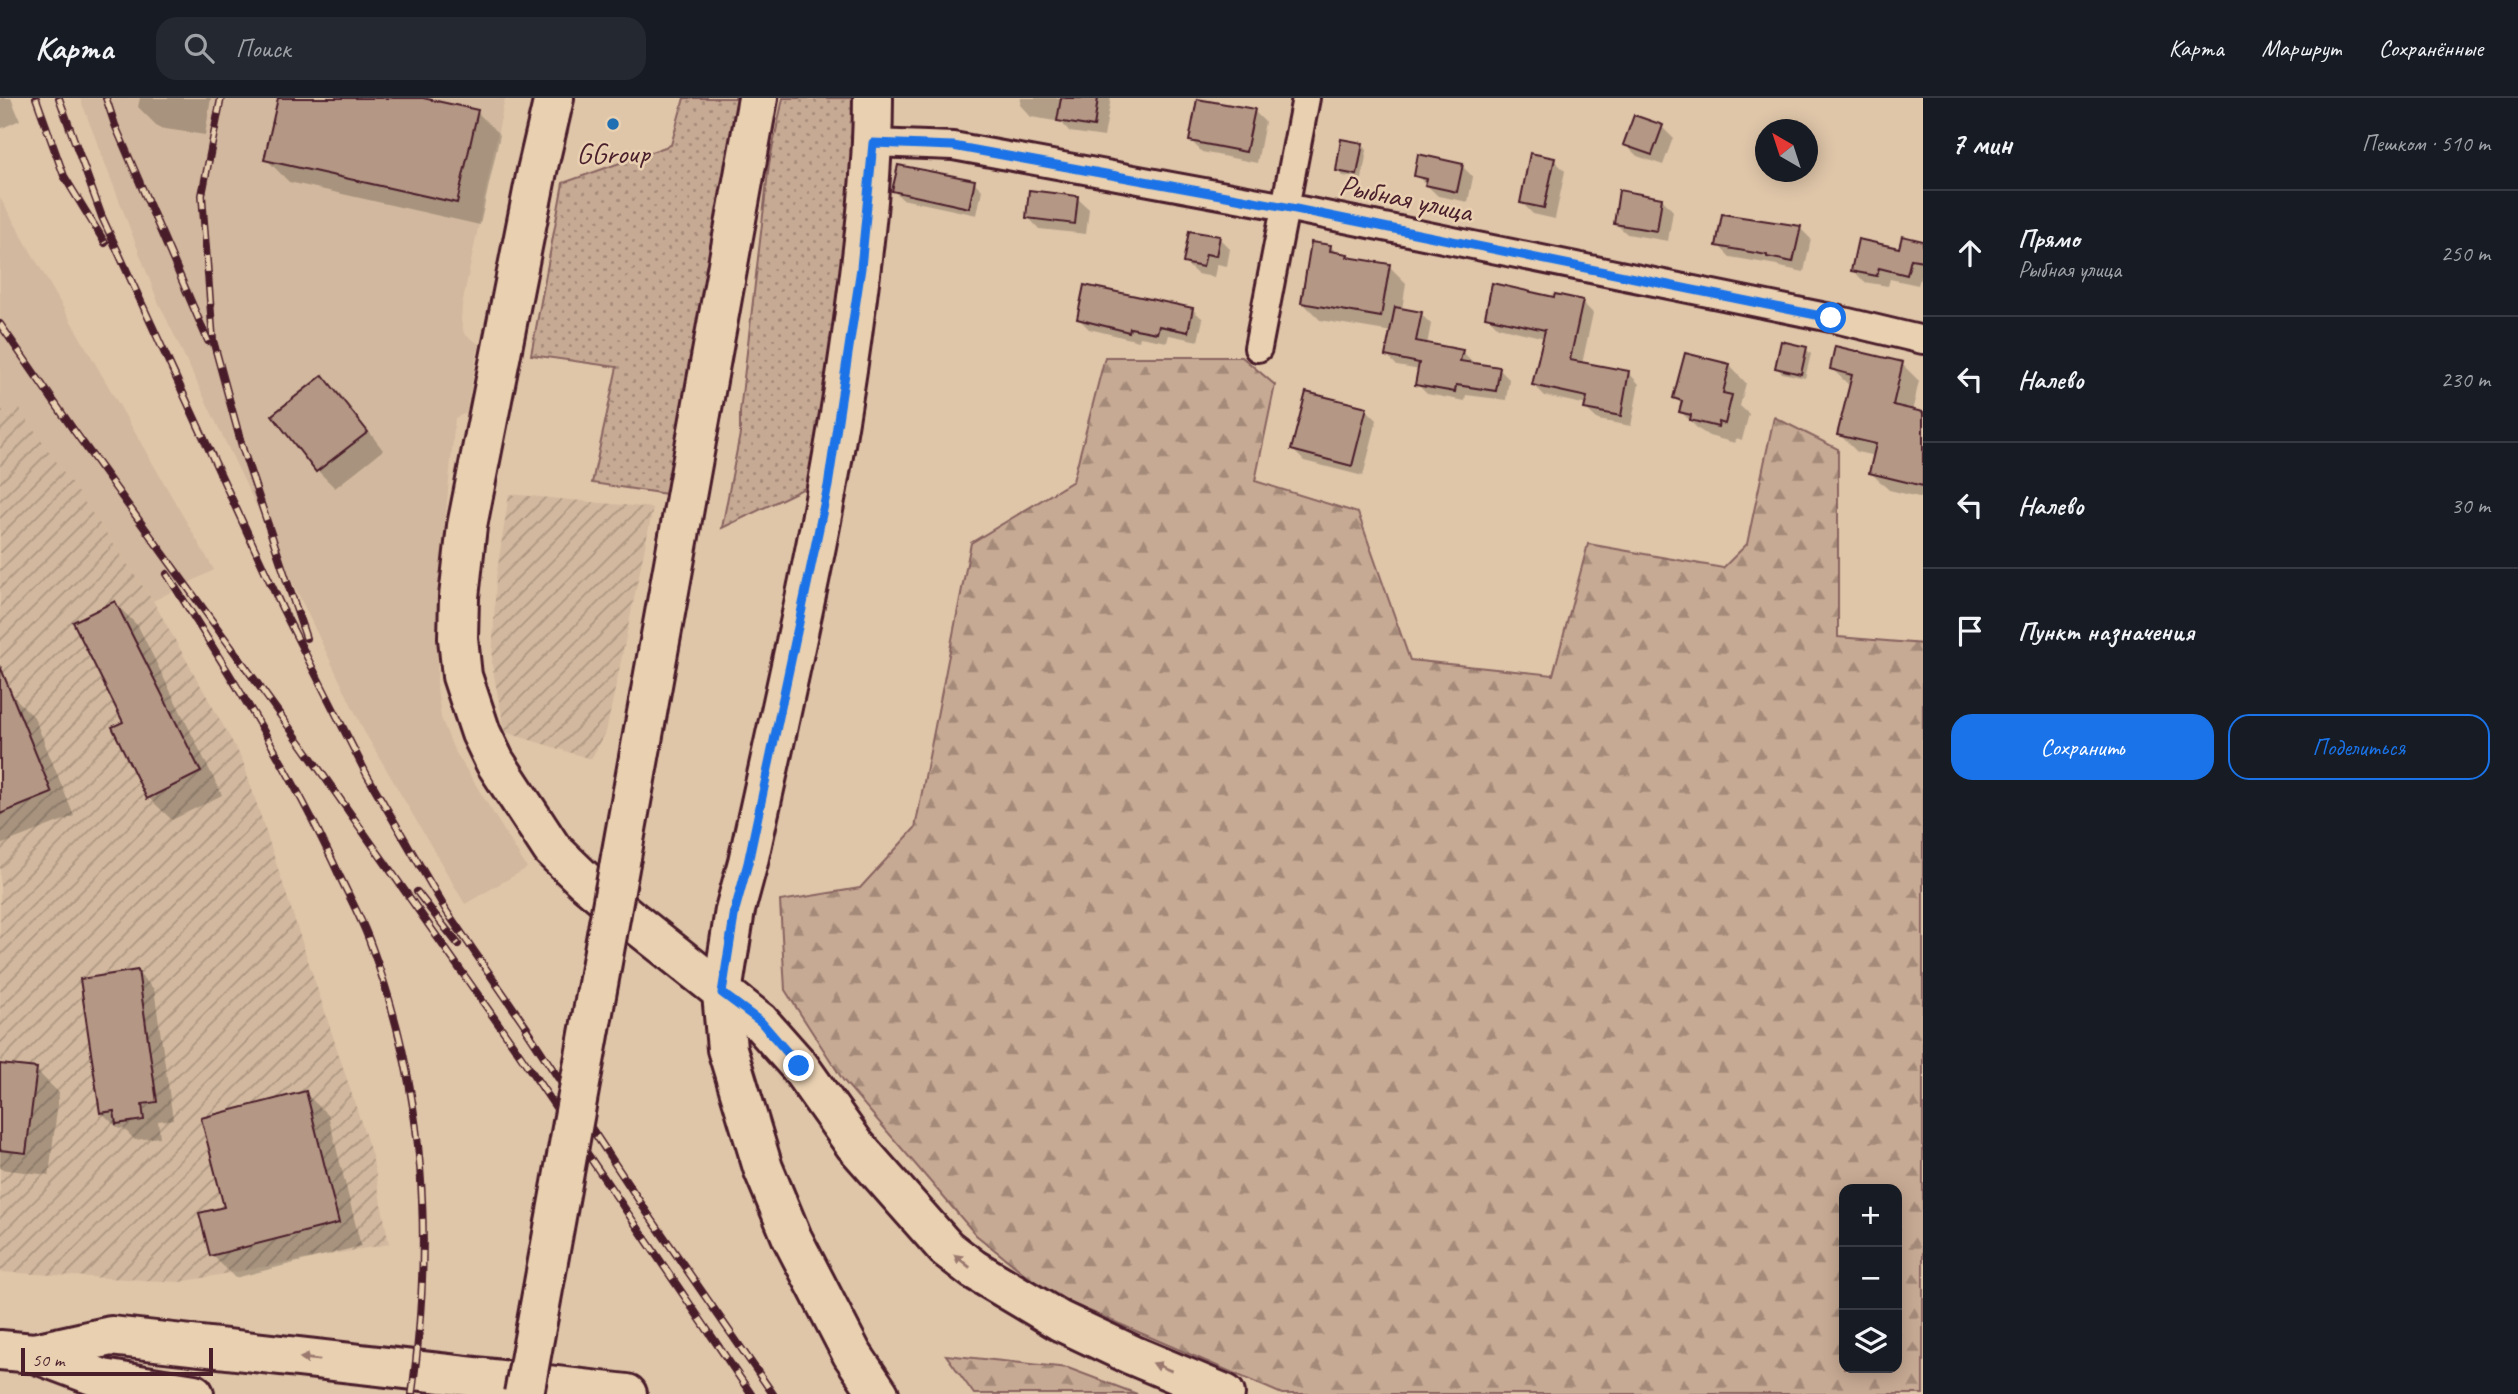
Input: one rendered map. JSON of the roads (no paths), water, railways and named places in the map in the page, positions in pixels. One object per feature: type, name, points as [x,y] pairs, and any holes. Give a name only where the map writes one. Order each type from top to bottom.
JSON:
[{"type":"main road","points":[[554,98],[534,184],[467,526],[459,597],[458,638],[463,676],[481,733],[495,762],[552,849],[585,881],[761,1022],[799,1066],[855,1145],[946,1248],[972,1269],[1060,1321],[1225,1394]]},
{"type":"main road","points":[[524,1394],[758,98]]},
{"type":"main road","points":[[873,98],[873,143],[861,268],[828,486],[748,863],[735,910],[722,993],[727,1049],[763,1168],[792,1238],[852,1354],[879,1394]]},
{"type":"main road","points":[[17,1351],[111,1336],[627,1394]]},
{"type":"main road","points":[[17,1351],[103,1380],[194,1394]]},
{"type":"street","points":[[1258,348],[1306,98]]},
{"type":"street","name":"Рыбная улица","points":[[873,143],[953,146],[1286,207],[1831,318],[1923,340]]},
{"type":"railway","points":[[36,98],[64,176],[105,243]]},
{"type":"railway","points":[[59,98],[102,217],[282,608],[367,775],[447,912],[531,1034]]},
{"type":"railway","points":[[106,98],[115,125],[208,341]]},
{"type":"railway","points":[[221,98],[202,195],[213,340],[243,450],[306,638]]},
{"type":"railway","points":[[0,324],[514,1046],[751,1394]]},
{"type":"railway","points":[[167,574],[259,723],[301,799],[364,928],[389,1000],[404,1056],[420,1167],[422,1279],[412,1394]]},
{"type":"railway","points":[[417,892],[458,944]]},
{"type":"railway","points":[[526,1029],[646,1211],[773,1394]]},
{"type":"place","name":"GGroup","points":[[613,124]]}]
